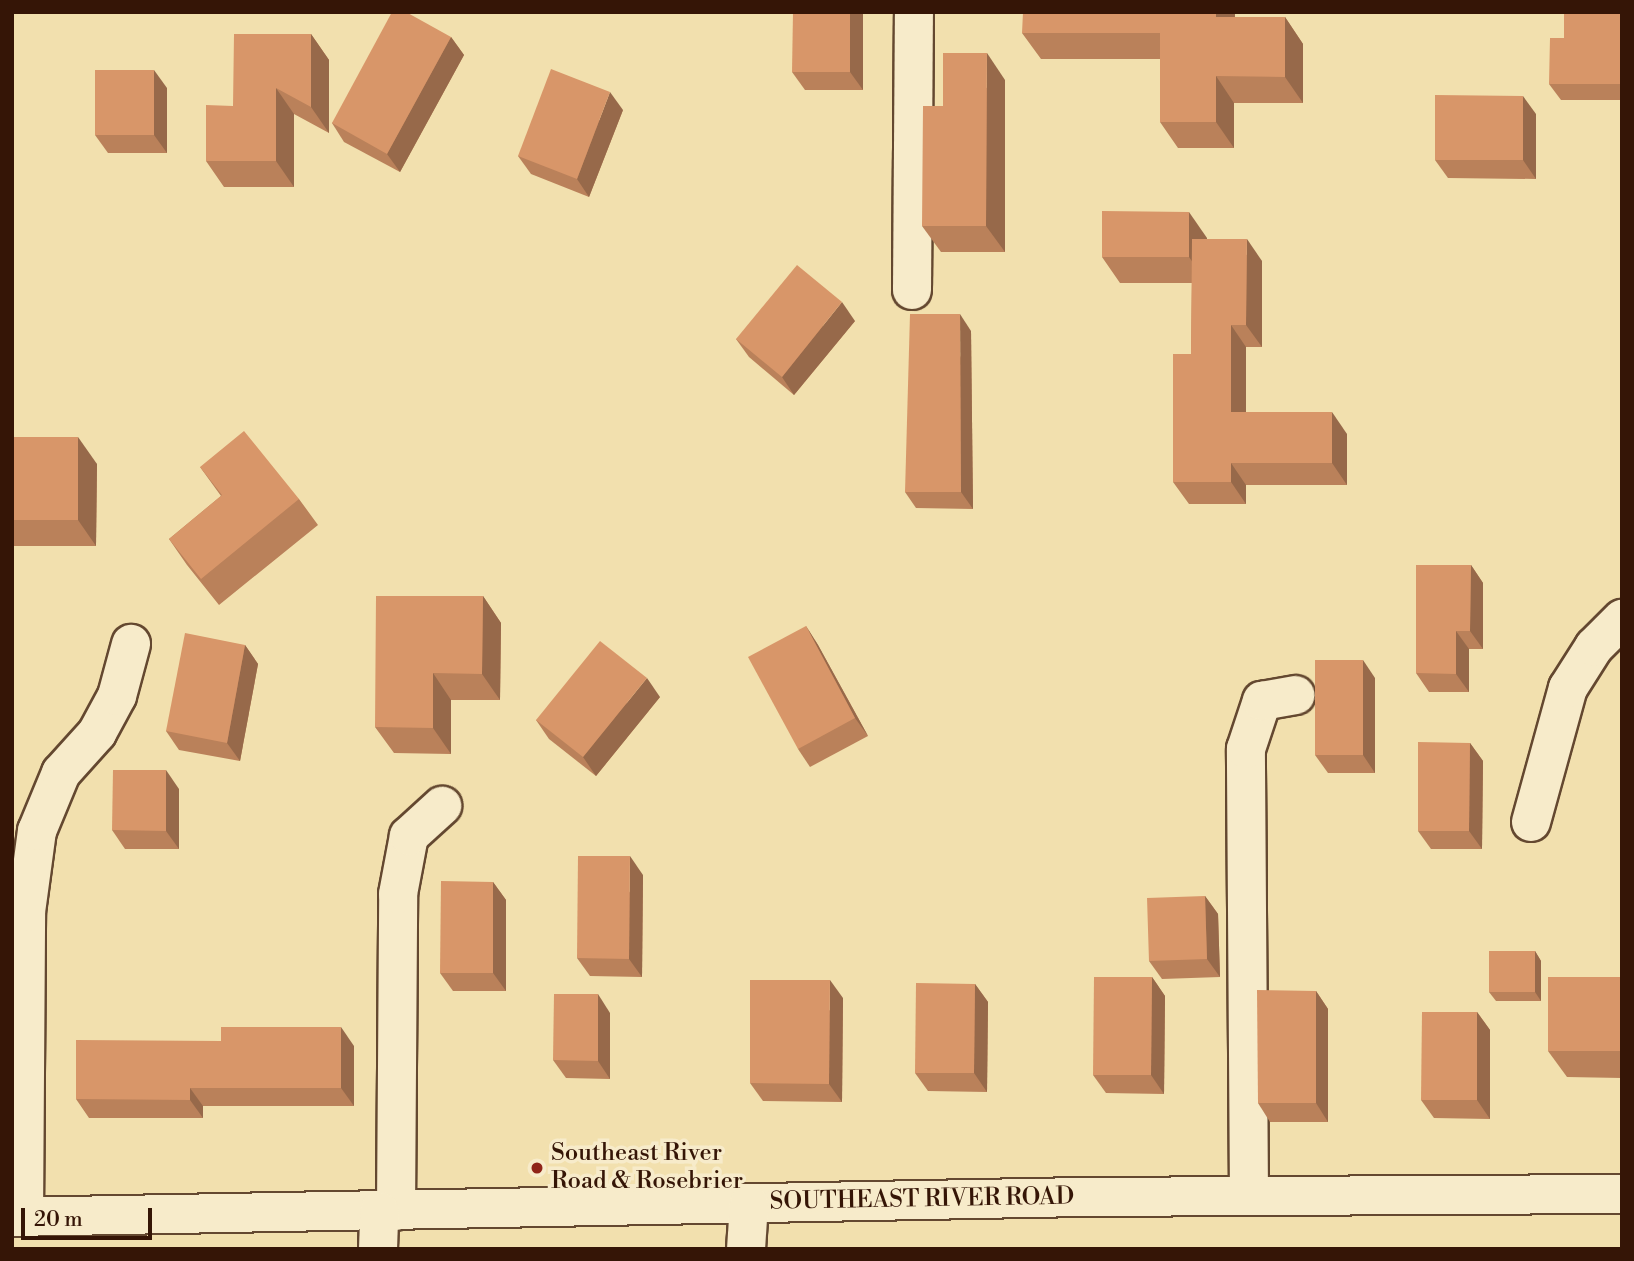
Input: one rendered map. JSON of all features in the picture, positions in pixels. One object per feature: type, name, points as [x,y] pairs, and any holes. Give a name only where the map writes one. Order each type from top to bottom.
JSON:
[{"type":"street","points":[[912,289],[914,12]]},
{"type":"street","points":[[1531,822],[1568,688],[1594,647],[1622,619]]},
{"type":"street","points":[[18,1217],[26,912],[37,831],[61,773],[97,733],[117,696],[131,644]]},
{"type":"street","points":[[1249,1196],[1247,749],[1262,701],[1295,695]]},
{"type":"street","points":[[378,1249],[387,1211],[398,894],[409,836],[442,806]]},
{"type":"street","name":"SOUTHEAST RIVER ROAD","points":[[18,1217],[1249,1196],[1622,1194]]},
{"type":"street","points":[[746,1249],[750,1204]]},
{"type":"building","points":[[392,12],[406,12],[451,37],[387,154],[332,123]]},
{"type":"building","points":[[793,12],[850,12],[850,72],[792,72]]},
{"type":"building","points":[[1023,12],[1216,12],[1216,17],[1285,17],[1285,77],[1216,76],[1216,122],[1160,122],[1160,33],[1022,33]]},
{"type":"building","points":[[1564,12],[1622,12],[1622,84],[1549,84],[1550,38],[1564,38]]},
{"type":"building","points":[[234,34],[311,34],[311,107],[276,88],[276,161],[206,161],[206,105],[233,106]]},
{"type":"building","points":[[943,53],[987,53],[986,226],[922,226],[923,106],[943,106]]},
{"type":"building","points":[[551,69],[610,92],[577,179],[518,156]]},
{"type":"building","points":[[95,70],[154,70],[154,135],[95,135]]},
{"type":"building","points":[[1435,95],[1523,96],[1523,160],[1435,160]]},
{"type":"building","points":[[1102,211],[1189,212],[1189,257],[1102,257]]},
{"type":"building","points":[[1192,239],[1247,239],[1246,325],[1231,325],[1231,412],[1332,412],[1332,463],[1231,463],[1231,482],[1173,482],[1173,354],[1191,354]]},
{"type":"building","points":[[797,265],[842,302],[782,377],[736,339]]},
{"type":"building","points":[[910,314],[960,314],[961,492],[905,492]]},
{"type":"building","points":[[244,431],[299,499],[201,579],[169,539],[222,495],[200,467]]},
{"type":"building","points":[[12,437],[78,437],[78,520],[12,520]]},
{"type":"building","points":[[1416,565],[1471,565],[1470,631],[1456,631],[1456,674],[1416,673]]},
{"type":"building","points":[[376,596],[483,596],[482,674],[433,673],[433,728],[375,727]]},
{"type":"building","points":[[806,626],[855,718],[798,749],[748,657]]},
{"type":"building","points":[[185,633],[245,645],[227,743],[166,731]]},
{"type":"building","points":[[600,641],[647,678],[583,757],[536,720]]},
{"type":"building","points":[[1315,660],[1363,660],[1363,755],[1315,755]]},
{"type":"building","points":[[1418,742],[1470,743],[1469,831],[1418,831]]},
{"type":"building","points":[[113,770],[166,770],[166,831],[112,830]]},
{"type":"building","points":[[578,856],[630,856],[629,959],[577,958]]},
{"type":"building","points":[[441,881],[493,882],[493,973],[440,973]]},
{"type":"building","points":[[1205,896],[1207,959],[1149,961],[1147,898]]},
{"type":"building","points":[[1489,951],[1535,951],[1535,992],[1489,992]]},
{"type":"building","points":[[1094,977],[1152,977],[1151,1075],[1093,1075]]},
{"type":"building","points":[[1548,977],[1622,977],[1622,1051],[1548,1051]]},
{"type":"building","points":[[750,980],[830,980],[829,1084],[750,1083]]},
{"type":"building","points":[[916,983],[975,984],[974,1073],[915,1073]]},
{"type":"building","points":[[1257,990],[1316,991],[1316,1103],[1258,1103]]},
{"type":"building","points":[[554,994],[598,994],[598,1061],[553,1060]]},
{"type":"building","points":[[1422,1012],[1477,1012],[1477,1100],[1421,1100]]},
{"type":"building","points":[[221,1027],[341,1027],[341,1088],[190,1088],[190,1100],[76,1099],[76,1040],[221,1041]]},
{"type":"place","name":"Southeast River Road & Rosebrier","points":[[537,1168]]}]
